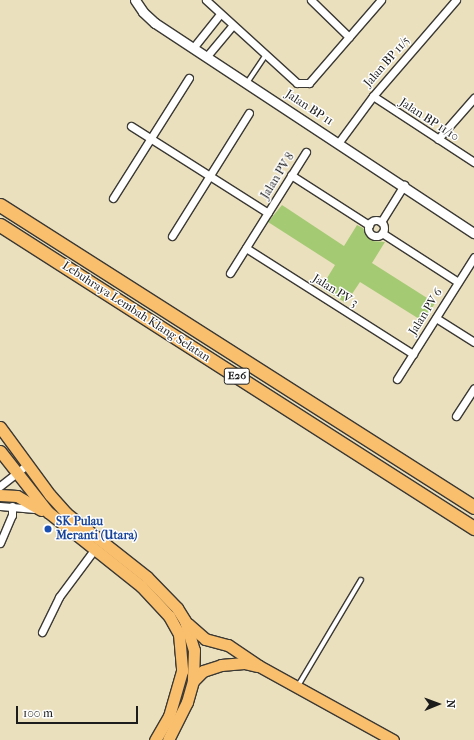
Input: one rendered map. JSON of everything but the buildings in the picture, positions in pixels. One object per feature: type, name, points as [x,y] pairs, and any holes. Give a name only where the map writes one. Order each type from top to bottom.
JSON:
[{"type":"highway","name":"Lebuhraya Lembah Klang Selatan","points":[[0,205],[474,507]]},
{"type":"highway","name":"Lebuhraya Lembah Klang Selatan","points":[[0,225],[474,528]]},
{"type":"main road","points":[[0,427],[27,465],[66,513],[147,576],[173,603],[185,621],[205,639],[228,646],[259,666],[393,740]]},
{"type":"main road","points":[[0,451],[44,511]]},
{"type":"main road","points":[[0,495],[17,496],[44,511],[156,600],[179,634],[182,671],[179,688],[169,716],[154,740]]},
{"type":"main road","points":[[168,740],[188,702],[193,681],[194,650],[185,621]]},
{"type":"main road","points":[[193,681],[203,672],[221,665],[244,663],[259,666]]},
{"type":"street","name":"Jalan BP 11","points":[[135,0],[143,12],[155,22],[339,142],[474,233]]},
{"type":"street","points":[[206,0],[232,26],[297,83],[309,83],[381,0]]},
{"type":"street","points":[[311,0],[348,37]]},
{"type":"street","name":"Jalan BP 11/5","points":[[339,142],[373,96],[456,0]]},
{"type":"street","points":[[193,48],[220,14]]},
{"type":"street","points":[[207,56],[232,26]]},
{"type":"street","points":[[113,198],[189,78]]},
{"type":"street","name":"Jalan BP 11/10","points":[[373,96],[474,162]]},
{"type":"street","points":[[438,139],[474,98]]},
{"type":"street","points":[[172,236],[249,113]]},
{"type":"street","name":"Jalan PV 8","points":[[131,126],[268,213]]},
{"type":"street","name":"Jalan PV 8","points":[[230,273],[306,152]]},
{"type":"street","points":[[291,176],[369,225]]},
{"type":"street","points":[[382,233],[383,226],[381,222],[404,185]]},
{"type":"street","points":[[369,225],[374,221],[381,222]]},
{"type":"street","points":[[369,225],[370,234],[377,236],[382,233]]},
{"type":"street","points":[[382,233],[458,282]]},
{"type":"street","name":"Jalan PV 3","points":[[246,248],[413,354]]},
{"type":"street","name":"Jalan PV 6","points":[[397,378],[474,257]]},
{"type":"street","points":[[436,318],[474,342]]},
{"type":"street","points":[[456,416],[474,388]]},
{"type":"street","points":[[0,486],[27,465]]},
{"type":"street","points":[[0,506],[12,506],[44,511]]},
{"type":"street","points":[[0,543],[12,515],[12,506]]},
{"type":"street","points":[[42,632],[59,597],[94,550]]},
{"type":"lane","points":[[247,83],[265,56]]},
{"type":"lane","points":[[298,687],[361,580]]},
{"type":"green space","points":[[282,205],[344,246],[357,225],[363,228],[372,241],[385,242],[372,263],[435,303],[424,322],[360,282],[346,303],[321,288],[335,265],[268,222]]},
{"type":"place","name":"SK Pulau Meranti (Utara)","points":[[48,529]]}]
